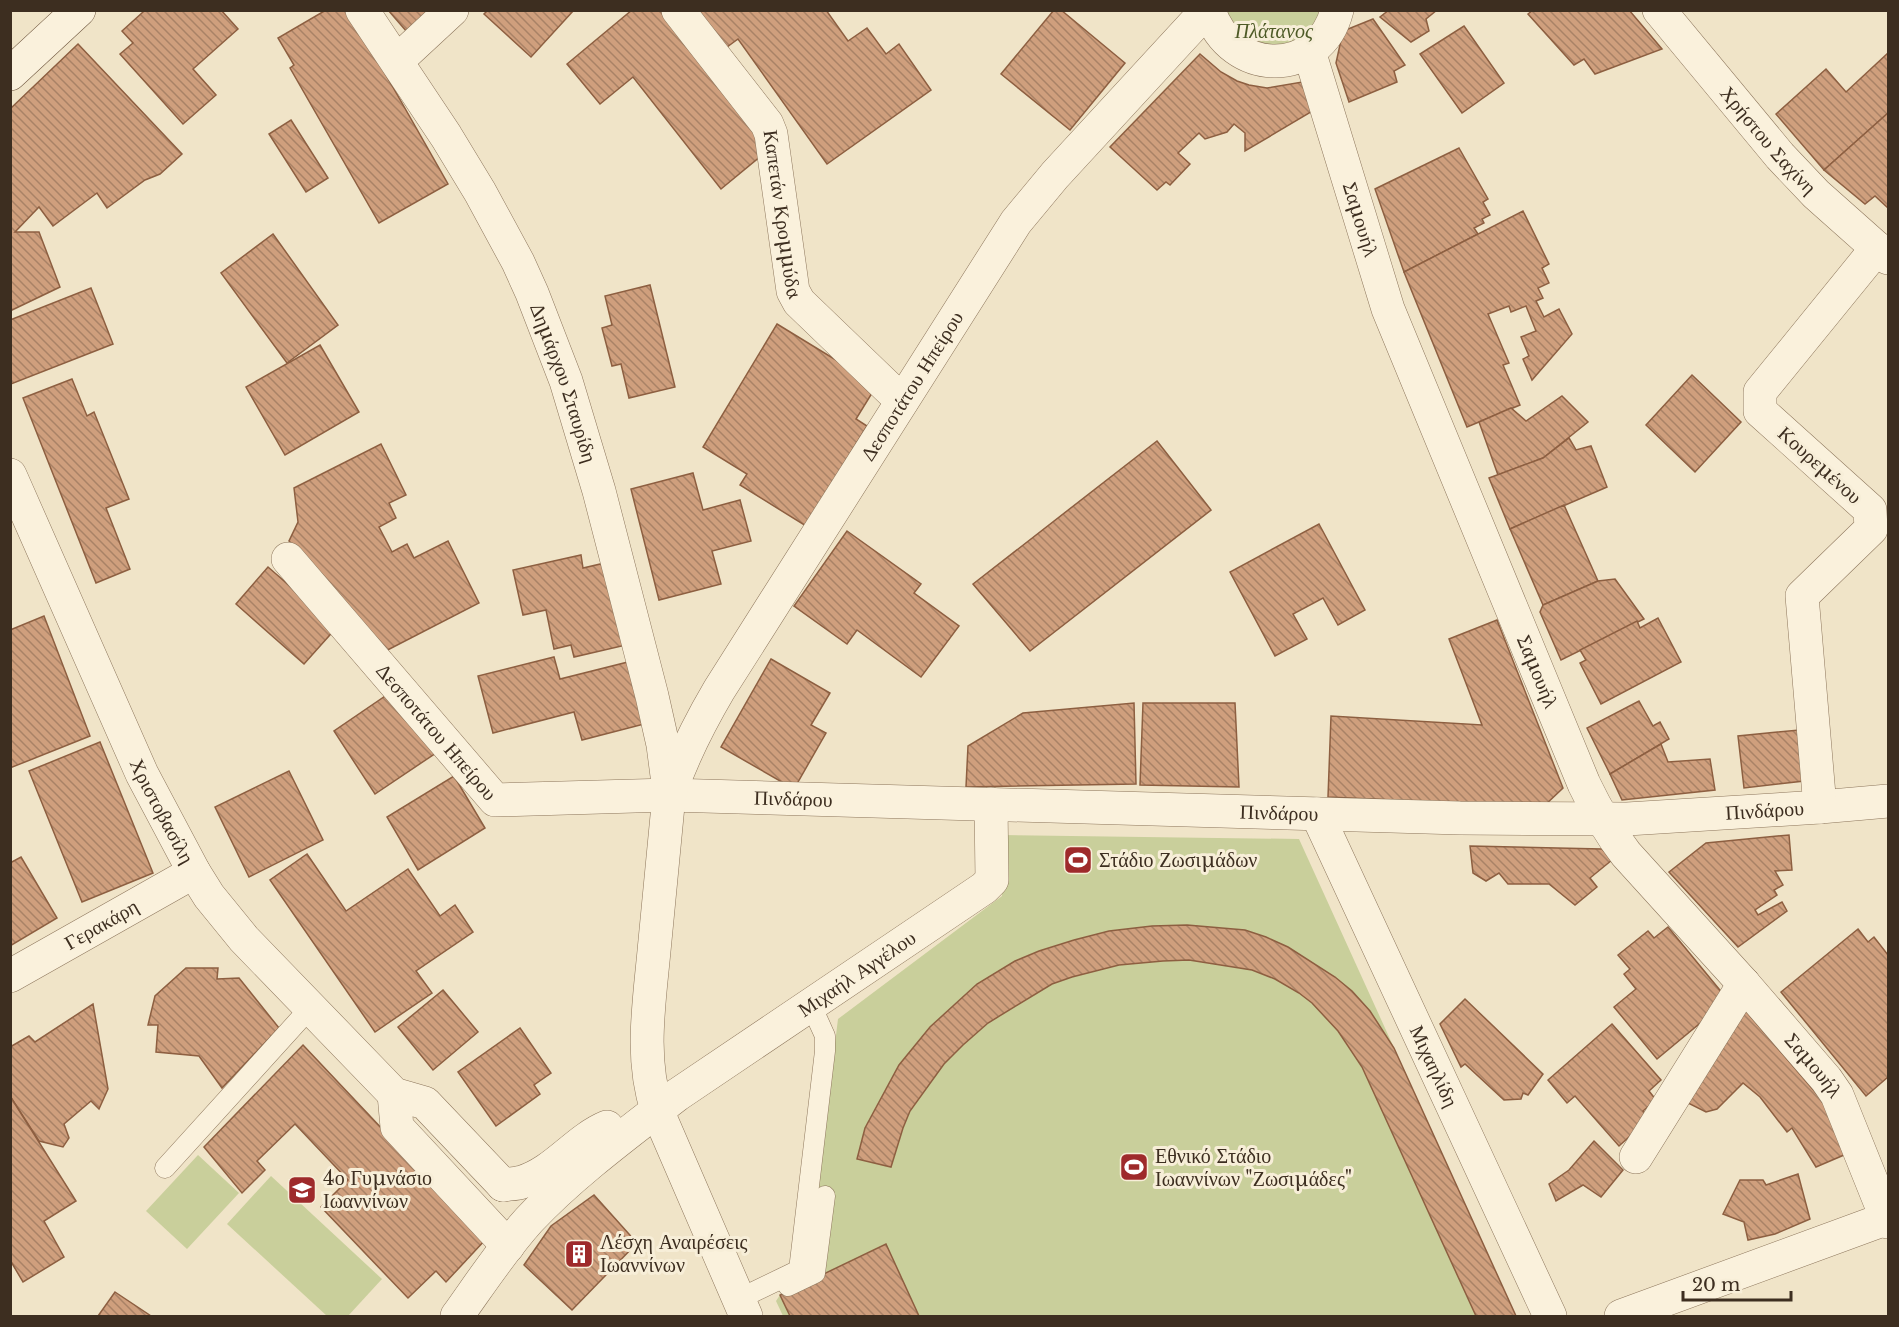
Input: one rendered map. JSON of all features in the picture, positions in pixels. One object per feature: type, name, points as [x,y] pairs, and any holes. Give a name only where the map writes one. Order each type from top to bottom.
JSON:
[{"type":"street","points":[[10,74],[79,10]]},
{"type":"street","name":"Δημάρχου Σταυρίδη","points":[[362,10],[446,135],[503,233],[527,283],[566,381],[599,491],[652,696],[663,745],[669,795]]},
{"type":"street","points":[[397,61],[452,10]]},
{"type":"street","name":"Καπετάν Κρομμύδα","points":[[678,10],[767,124],[771,134],[793,291],[799,302],[902,401]]},
{"type":"street","points":[[1208,10],[1217,30],[1236,50],[1248,56],[1274,61],[1287,60],[1309,51],[1329,30],[1337,10]]},
{"type":"street","name":"Δεσποτάτου Ηπείρου","points":[[742,1308],[657,1110],[649,1082],[646,1041],[669,795],[686,751],[719,690],[1016,222],[1055,175],[1208,10]]},
{"type":"street","name":"Χρήστου Σαχίνη","points":[[1659,10],[1780,156],[1816,194],[1883,253]]},
{"type":"street","name":"Σαμουήλ","points":[[1309,51],[1388,309],[1584,784],[1601,819],[1626,854],[1818,1068],[1838,1095],[1888,1219]]},
{"type":"street","name":"Κουρεμένου","points":[[1820,807],[1802,596],[1871,529],[1870,510],[1760,411],[1760,392],[1883,253]]},
{"type":"street","name":"Χριστοβασίλη","points":[[10,475],[142,774],[209,896],[232,925],[394,1094],[425,1103],[503,1185]]},
{"type":"street","name":"Δεσποτάτου Ηπείρου","points":[[288,559],[495,800],[669,795]]},
{"type":"street","name":"Πινδάρου","points":[[669,795],[1460,818],[1601,819],[1888,801]]},
{"type":"street","name":"Μιχαήλ Αγγέλου","points":[[457,1317],[529,1221],[574,1179],[657,1110],[984,888],[992,880],[991,804]]},
{"type":"street","name":"Μιχαηλίδη","points":[[1317,814],[1550,1317]]},
{"type":"street","name":"Γερακάρη","points":[[10,976],[194,872]]},
{"type":"street","points":[[1636,1157],[1744,984]]},
{"type":"street","points":[[394,1094],[397,1126],[508,1246]]},
{"type":"street","name":"Μιχαήλ Αγγέλου","points":[[503,1185],[530,1179],[603,1128],[657,1110]]},
{"type":"street","points":[[503,1185],[508,1246]]},
{"type":"street","points":[[1621,1317],[1888,1219]]},
{"type":"lane","points":[[742,1308],[799,1270],[825,1051],[825,1036],[811,1005]]},
{"type":"lane","points":[[165,1168],[310,1008]]},
{"type":"lane","points":[[742,1308],[815,1273],[825,1196]]},
{"type":"green space","name":"Πλάτανος","points":[[1220,11],[1328,11],[1309,39],[1257,49]]},
{"type":"green space","name":"Εθνικό Στάδιο Ιωαννίνων \"Ζωσιμάδες\"","points":[[1003,835],[1299,839],[1516,1316],[783,1316],[776,1301],[780,1295],[805,1286],[838,1019],[1002,896]]},
{"type":"green space","points":[[198,1155],[239,1193],[187,1249],[146,1211]]},
{"type":"green space","points":[[271,1176],[382,1279],[348,1316],[327,1316],[227,1224]]},
{"type":"building","points":[[141,10],[221,10],[238,29],[193,69],[216,95],[183,124],[120,54],[133,43],[122,31],[143,12]]},
{"type":"building","points":[[326,10],[349,10],[448,184],[379,223],[290,68],[294,65],[278,38]]},
{"type":"building","points":[[388,10],[445,10],[413,39]]},
{"type":"building","points":[[488,10],[574,10],[531,57],[484,14]]},
{"type":"building","points":[[632,10],[660,10],[772,147],[721,189],[633,77],[600,104],[567,64]]},
{"type":"building","points":[[695,10],[826,10],[848,41],[867,28],[886,54],[899,44],[931,90],[827,164],[738,39],[723,50]]},
{"type":"building","points":[[1054,10],[1061,10],[1125,63],[1070,130],[1001,74]]},
{"type":"building","points":[[1389,10],[1437,10],[1426,19],[1429,31],[1411,42],[1380,17]]},
{"type":"building","points":[[1533,10],[1629,10],[1662,49],[1595,74],[1584,59],[1574,65],[1528,14]]},
{"type":"building","points":[[1373,19],[1405,65],[1394,71],[1397,82],[1349,102],[1336,63],[1343,31]]},
{"type":"building","points":[[1464,26],[1504,83],[1462,113],[1420,54]]},
{"type":"building","points":[[78,44],[182,154],[160,174],[145,180],[107,208],[97,193],[53,226],[39,207],[15,232],[39,232],[60,287],[10,311],[10,109]]},
{"type":"building","points":[[1888,53],[1888,113],[1824,170],[1776,114],[1826,69],[1846,92]]},
{"type":"building","points":[[1200,54],[1221,72],[1249,85],[1267,88],[1308,81],[1316,109],[1245,151],[1245,133],[1234,124],[1227,132],[1205,139],[1199,133],[1178,153],[1190,164],[1170,185],[1166,182],[1157,190],[1110,147]]},
{"type":"building","points":[[1888,113],[1888,208],[1875,196],[1865,204],[1824,170]]},
{"type":"building","points":[[291,120],[328,178],[306,192],[269,134]]},
{"type":"building","points":[[1459,148],[1488,199],[1483,202],[1490,215],[1482,219],[1484,223],[1474,228],[1478,234],[1404,272],[1375,189]]},
{"type":"building","points":[[1523,211],[1549,264],[1542,268],[1549,283],[1538,288],[1543,298],[1536,301],[1544,317],[1559,309],[1572,334],[1532,380],[1523,359],[1529,356],[1521,337],[1536,331],[1526,306],[1511,312],[1509,306],[1488,314],[1509,363],[1503,365],[1520,405],[1467,427],[1404,272]]},
{"type":"building","points":[[273,234],[338,325],[287,363],[221,273]]},
{"type":"building","points":[[650,285],[675,387],[629,398],[621,364],[612,366],[602,328],[612,325],[605,296]]},
{"type":"building","points":[[91,288],[113,344],[11,384],[10,320]]},
{"type":"building","points":[[777,324],[877,385],[856,419],[867,426],[806,526],[740,485],[747,474],[703,447]]},
{"type":"building","points":[[320,345],[359,412],[285,455],[246,387]]},
{"type":"building","points":[[1692,375],[1741,422],[1695,472],[1646,425]]},
{"type":"building","points":[[72,379],[87,416],[94,412],[129,499],[106,508],[130,569],[96,583],[23,398]]},
{"type":"building","points":[[1562,396],[1588,422],[1543,458],[1498,475],[1479,422],[1511,408],[1526,421]]},
{"type":"building","points":[[1569,438],[1576,450],[1591,446],[1607,487],[1510,529],[1489,478],[1543,458]]},
{"type":"building","points":[[1157,441],[1211,510],[1030,651],[973,584]]},
{"type":"building","points":[[381,444],[406,495],[389,503],[396,518],[379,527],[392,552],[407,544],[414,558],[448,541],[479,603],[374,657],[289,541],[298,522],[294,488]]},
{"type":"building","points":[[693,473],[703,510],[740,500],[751,541],[712,551],[721,584],[659,600],[631,489]]},
{"type":"building","points":[[1564,505],[1598,581],[1543,605],[1510,529]]},
{"type":"building","points":[[1319,524],[1365,610],[1338,625],[1323,598],[1293,614],[1307,639],[1275,656],[1230,572]]},
{"type":"building","points":[[847,531],[921,584],[914,593],[959,626],[921,677],[857,630],[847,644],[794,606]]},
{"type":"building","points":[[581,555],[583,568],[609,562],[626,645],[574,657],[571,645],[554,649],[546,610],[523,615],[513,570]]},
{"type":"building","points":[[268,567],[337,627],[304,664],[236,604]]},
{"type":"building","points":[[1615,579],[1644,619],[1561,660],[1540,612],[1543,605],[1598,581]]},
{"type":"building","points":[[44,616],[90,736],[10,768],[10,630]]},
{"type":"building","points":[[1658,618],[1681,662],[1601,704],[1580,663],[1586,660],[1580,650],[1637,621],[1640,628]]},
{"type":"building","points":[[1497,620],[1563,788],[1543,807],[1328,797],[1331,716],[1482,725],[1449,639]]},
{"type":"building","points":[[554,657],[560,679],[632,661],[648,723],[582,740],[574,712],[493,733],[478,676]]},
{"type":"building","points":[[771,659],[830,693],[811,725],[826,733],[794,789],[721,747]]},
{"type":"building","points":[[394,690],[436,753],[375,794],[334,731]]},
{"type":"building","points":[[1639,701],[1653,726],[1660,722],[1669,739],[1610,774],[1587,728]]},
{"type":"building","points":[[1134,703],[1136,784],[966,787],[968,746],[1023,713]]},
{"type":"building","points":[[1143,703],[1235,703],[1239,787],[1140,785]]},
{"type":"building","points":[[1799,730],[1804,781],[1744,788],[1738,736]]},
{"type":"building","points":[[100,742],[153,873],[82,902],[29,771]]},
{"type":"building","points":[[1661,744],[1668,762],[1710,759],[1715,790],[1622,800],[1610,774]]},
{"type":"building","points":[[289,771],[323,840],[249,877],[215,807]]},
{"type":"building","points":[[454,776],[485,828],[418,870],[387,817]]},
{"type":"building","points":[[1789,835],[1792,870],[1775,871],[1783,885],[1774,890],[1777,895],[1755,910],[1758,915],[1782,902],[1787,911],[1738,947],[1669,872],[1706,843]]},
{"type":"building","points":[[1470,846],[1602,849],[1612,860],[1590,878],[1597,887],[1575,905],[1549,884],[1508,884],[1499,873],[1486,881],[1473,873]]},
{"type":"building","points":[[307,854],[346,911],[408,869],[440,916],[455,905],[473,932],[416,971],[432,993],[375,1032],[270,880]]},
{"type":"building","points":[[21,857],[57,918],[10,946],[10,863]]},
{"type":"building","points":[[1187,925],[1245,930],[1288,947],[1335,977],[1352,991],[1370,1011],[1394,1048],[1516,1316],[1476,1316],[1362,1067],[1338,1031],[1312,1003],[1275,979],[1252,970],[1189,960],[1163,961],[1119,965],[1052,984],[988,1023],[944,1064],[910,1111],[891,1167],[857,1159],[865,1128],[899,1065],[930,1027],[977,984],[1015,961],[1074,940],[1109,931]]},
{"type":"building","points":[[1668,927],[1728,1000],[1657,1059],[1614,1007],[1636,989],[1624,974],[1630,969],[1618,955],[1648,931],[1654,938]]},
{"type":"building","points":[[1858,929],[1868,942],[1874,937],[1888,955],[1888,1077],[1866,1096],[1781,992]]},
{"type":"building","points":[[186,968],[218,968],[217,979],[239,978],[279,1028],[222,1088],[199,1056],[156,1052],[158,1025],[148,1025],[155,996]]},
{"type":"building","points":[[443,990],[478,1032],[433,1070],[398,1027]]},
{"type":"building","points":[[1465,999],[1543,1074],[1528,1095],[1523,1093],[1521,1099],[1504,1100],[1465,1064],[1461,1067],[1440,1024]]},
{"type":"building","points":[[93,1004],[108,1089],[99,1109],[91,1101],[64,1124],[69,1138],[63,1147],[39,1141],[10,1096],[10,1047],[29,1036],[35,1042]]},
{"type":"building","points":[[1745,1010],[1828,1107],[1844,1155],[1816,1167],[1792,1128],[1787,1132],[1760,1097],[1743,1083],[1717,1109],[1706,1112],[1686,1102]]},
{"type":"building","points":[[1612,1024],[1661,1080],[1649,1091],[1656,1100],[1643,1111],[1650,1118],[1619,1146],[1575,1096],[1567,1103],[1548,1080]]},
{"type":"building","points":[[520,1028],[551,1073],[534,1085],[540,1094],[496,1126],[458,1072]]},
{"type":"building","points":[[303,1045],[486,1239],[446,1282],[436,1271],[408,1298],[321,1207],[348,1180],[295,1124],[257,1161],[265,1170],[242,1193],[204,1147]]},
{"type":"building","points":[[10,1096],[76,1201],[44,1221],[64,1257],[23,1282],[10,1260]]},
{"type":"building","points":[[1594,1141],[1623,1170],[1601,1197],[1583,1185],[1556,1201],[1549,1184],[1569,1170]]},
{"type":"building","points":[[1798,1174],[1810,1219],[1775,1234],[1748,1240],[1744,1222],[1723,1214],[1740,1180],[1763,1180],[1766,1185]]},
{"type":"building","name":"Λέσχη Αναιρέσεις Ιωαννίνων","points":[[594,1195],[637,1243],[572,1310],[524,1265],[551,1226]]},
{"type":"building","points":[[886,1244],[919,1316],[790,1316],[780,1295]]},
{"type":"building","points":[[115,1292],[151,1316],[98,1316]]},
{"type":"place","name":"Στάδιο Ζωσιμάδων","points":[[1078,860]]},
{"type":"place","name":"Εθνικό Στάδιο Ιωαννίνων \"Ζωσιμάδες\"","points":[[1134,1167]]},
{"type":"place","name":"4ο Γυμνάσιο Ιωαννίνων","points":[[302,1190]]},
{"type":"place","name":"Λέσχη Αναιρέσεις Ιωαννίνων","points":[[579,1254]]}]
